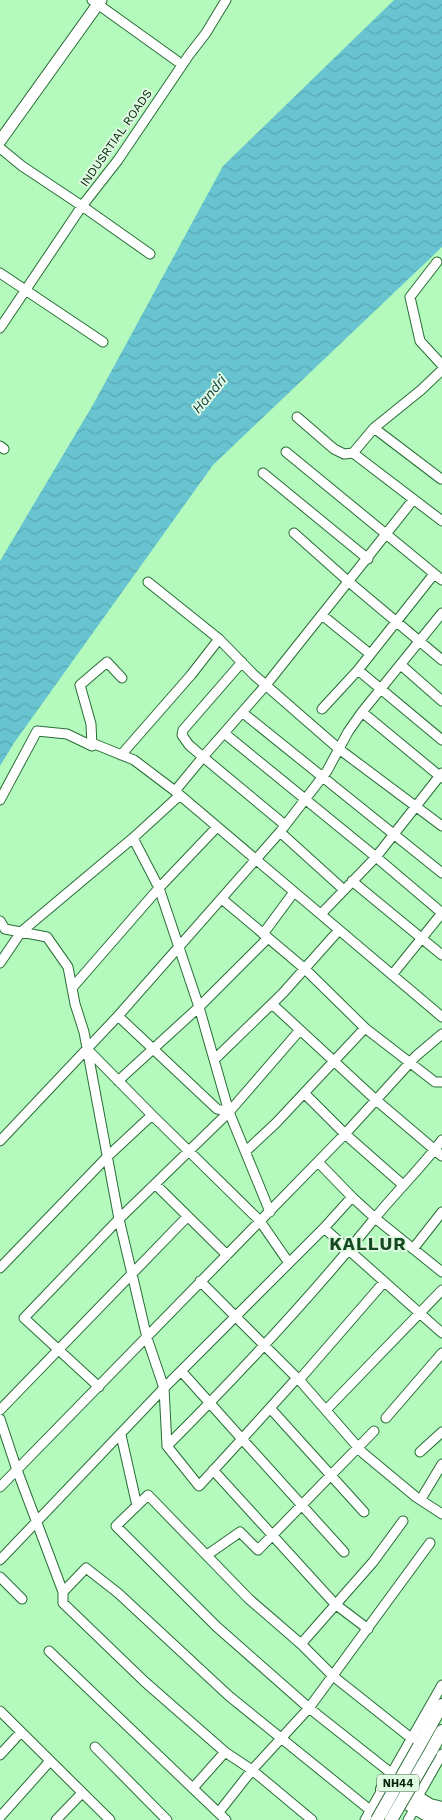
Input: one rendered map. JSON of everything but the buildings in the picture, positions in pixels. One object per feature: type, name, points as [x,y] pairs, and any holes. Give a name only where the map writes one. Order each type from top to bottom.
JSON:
[{"type":"highway","name":"NH44","points":[[392,1820],[426,1747],[442,1705]]},
{"type":"highway","name":"NH44","points":[[374,1815],[426,1747],[442,1732]]},
{"type":"highway","points":[[387,1780],[427,1814],[442,1819]]},
{"type":"highway","points":[[416,1803],[442,1808]]},
{"type":"main road","points":[[0,141],[97,1]]},
{"type":"street","name":"INDUSRTIAL ROADS","points":[[0,148],[82,206],[118,160],[166,87],[206,33],[226,0]]},
{"type":"street","points":[[97,1],[176,61]]},
{"type":"street","points":[[0,328],[82,206],[150,254]]},
{"type":"street","points":[[437,262],[410,297],[420,341],[442,365]]},
{"type":"street","points":[[0,273],[103,342]]},
{"type":"street","points":[[297,417],[334,449],[344,454],[352,453],[374,428],[421,390],[442,370]]},
{"type":"street","points":[[374,428],[442,478]]},
{"type":"street","points":[[286,452],[442,580]]},
{"type":"street","points":[[352,453],[442,521]]},
{"type":"street","points":[[263,473],[368,559]]},
{"type":"street","points":[[0,963],[21,932],[133,838],[177,793],[203,757],[266,686],[413,500]]},
{"type":"street","points":[[294,533],[442,660]]},
{"type":"street","points":[[322,709],[358,670],[434,574]]},
{"type":"street","points":[[148,582],[219,639],[266,686],[339,749],[442,826]]},
{"type":"street","points":[[322,615],[370,654]]},
{"type":"street","points":[[0,1141],[88,1050],[222,899],[282,828],[322,778],[362,712],[441,616]]},
{"type":"street","points":[[121,755],[191,675],[219,639]]},
{"type":"street","points":[[92,743],[91,724],[80,686],[106,662],[122,678]]},
{"type":"street","points":[[242,662],[183,730],[184,740],[282,828],[344,890]]},
{"type":"street","points":[[401,665],[442,701]]},
{"type":"street","points":[[358,670],[442,740]]},
{"type":"street","points":[[321,914],[376,857],[441,776],[362,712]]},
{"type":"street","points":[[243,713],[442,873]]},
{"type":"street","points":[[0,800],[37,731],[67,734],[92,746],[92,743]]},
{"type":"street","points":[[224,733],[442,913],[392,975]]},
{"type":"street","points":[[92,743],[134,760],[177,793],[442,1018]]},
{"type":"street","points":[[72,988],[159,888],[217,827]]},
{"type":"street","points":[[133,838],[159,888],[199,1007],[229,1112],[270,1212]]},
{"type":"street","points":[[352,881],[442,955]]},
{"type":"street","points":[[118,1082],[199,1007],[265,936],[294,892]]},
{"type":"street","points":[[222,899],[304,969],[365,1028],[436,1082],[442,1082]]},
{"type":"street","points":[[0,921],[5,929],[47,937],[68,967],[88,1050],[119,1219],[147,1338],[164,1388],[168,1446],[199,1486],[384,1282]]},
{"type":"street","points":[[215,1059],[272,1004],[339,930]]},
{"type":"street","points":[[272,1004],[376,1100],[438,1153]]},
{"type":"street","points":[[118,1016],[217,1109],[229,1112]]},
{"type":"street","points":[[246,1151],[365,1028]]},
{"type":"street","points":[[99,1387],[24,1318],[119,1219],[229,1112],[300,1030]]},
{"type":"street","points":[[0,1487],[270,1212],[345,1134],[410,1062],[442,1034]]},
{"type":"street","points":[[88,1050],[118,1082],[260,1221],[289,1263]]},
{"type":"street","points":[[304,1093],[345,1134],[403,1185]]},
{"type":"street","points":[[0,1268],[108,1156],[152,1115]]},
{"type":"street","points":[[168,1446],[265,1346],[350,1250],[403,1185],[438,1153],[442,1140]]},
{"type":"street","points":[[318,1162],[375,1218],[442,1272]]},
{"type":"street","points":[[155,1184],[227,1255]]},
{"type":"street","points":[[0,1560],[164,1388],[324,1228],[352,1197]]},
{"type":"street","points":[[413,1249],[442,1212]]},
{"type":"street","points":[[0,1410],[188,1217]]},
{"type":"street","points":[[324,1228],[442,1333]]},
{"type":"street","points":[[200,1282],[298,1379],[359,1448],[442,1514]]},
{"type":"street","points":[[326,1410],[442,1290]]},
{"type":"street","points":[[386,1418],[442,1353]]},
{"type":"street","points":[[182,1372],[344,1552]]},
{"type":"street","points":[[270,1408],[364,1512]]},
{"type":"street","points":[[0,1419],[62,1592],[63,1603],[145,1682],[225,1752],[252,1770],[312,1820]]},
{"type":"street","points":[[207,1555],[240,1532],[258,1550],[329,1475],[374,1432]]},
{"type":"street","points":[[420,1452],[442,1432]]},
{"type":"street","points":[[120,1435],[137,1506]]},
{"type":"street","points":[[421,1499],[442,1464]]},
{"type":"street","points":[[213,1470],[336,1604],[368,1629]]},
{"type":"street","points":[[387,1780],[217,1627],[116,1526],[148,1495],[249,1599],[301,1644],[333,1676],[426,1747]]},
{"type":"street","points":[[301,1644],[373,1562],[403,1522]]},
{"type":"street","points":[[219,1812],[252,1770],[309,1708],[430,1543]]},
{"type":"street","points":[[62,1592],[86,1568],[118,1593],[229,1696],[374,1815]]},
{"type":"street","points":[[0,1577],[22,1599]]},
{"type":"street","points":[[49,1652],[226,1820]]},
{"type":"street","points":[[408,1820],[416,1803],[426,1747],[442,1685]]},
{"type":"street","points":[[0,1711],[110,1820]]},
{"type":"street","points":[[0,1755],[20,1732]]},
{"type":"street","points":[[95,1747],[167,1820]]},
{"type":"street","points":[[364,1820],[374,1815],[387,1780],[426,1747]]},
{"type":"street","points":[[193,1788],[225,1752]]},
{"type":"street","points":[[0,1817],[50,1761]]},
{"type":"street","points":[[56,1820],[82,1793]]},
{"type":"water","name":"Handri","points":[[394,0],[442,0],[442,247],[213,465],[14,743],[0,766],[0,561],[94,403],[223,166]]},
{"type":"district","name":"KALLUR","points":[[368,1243]]}]
